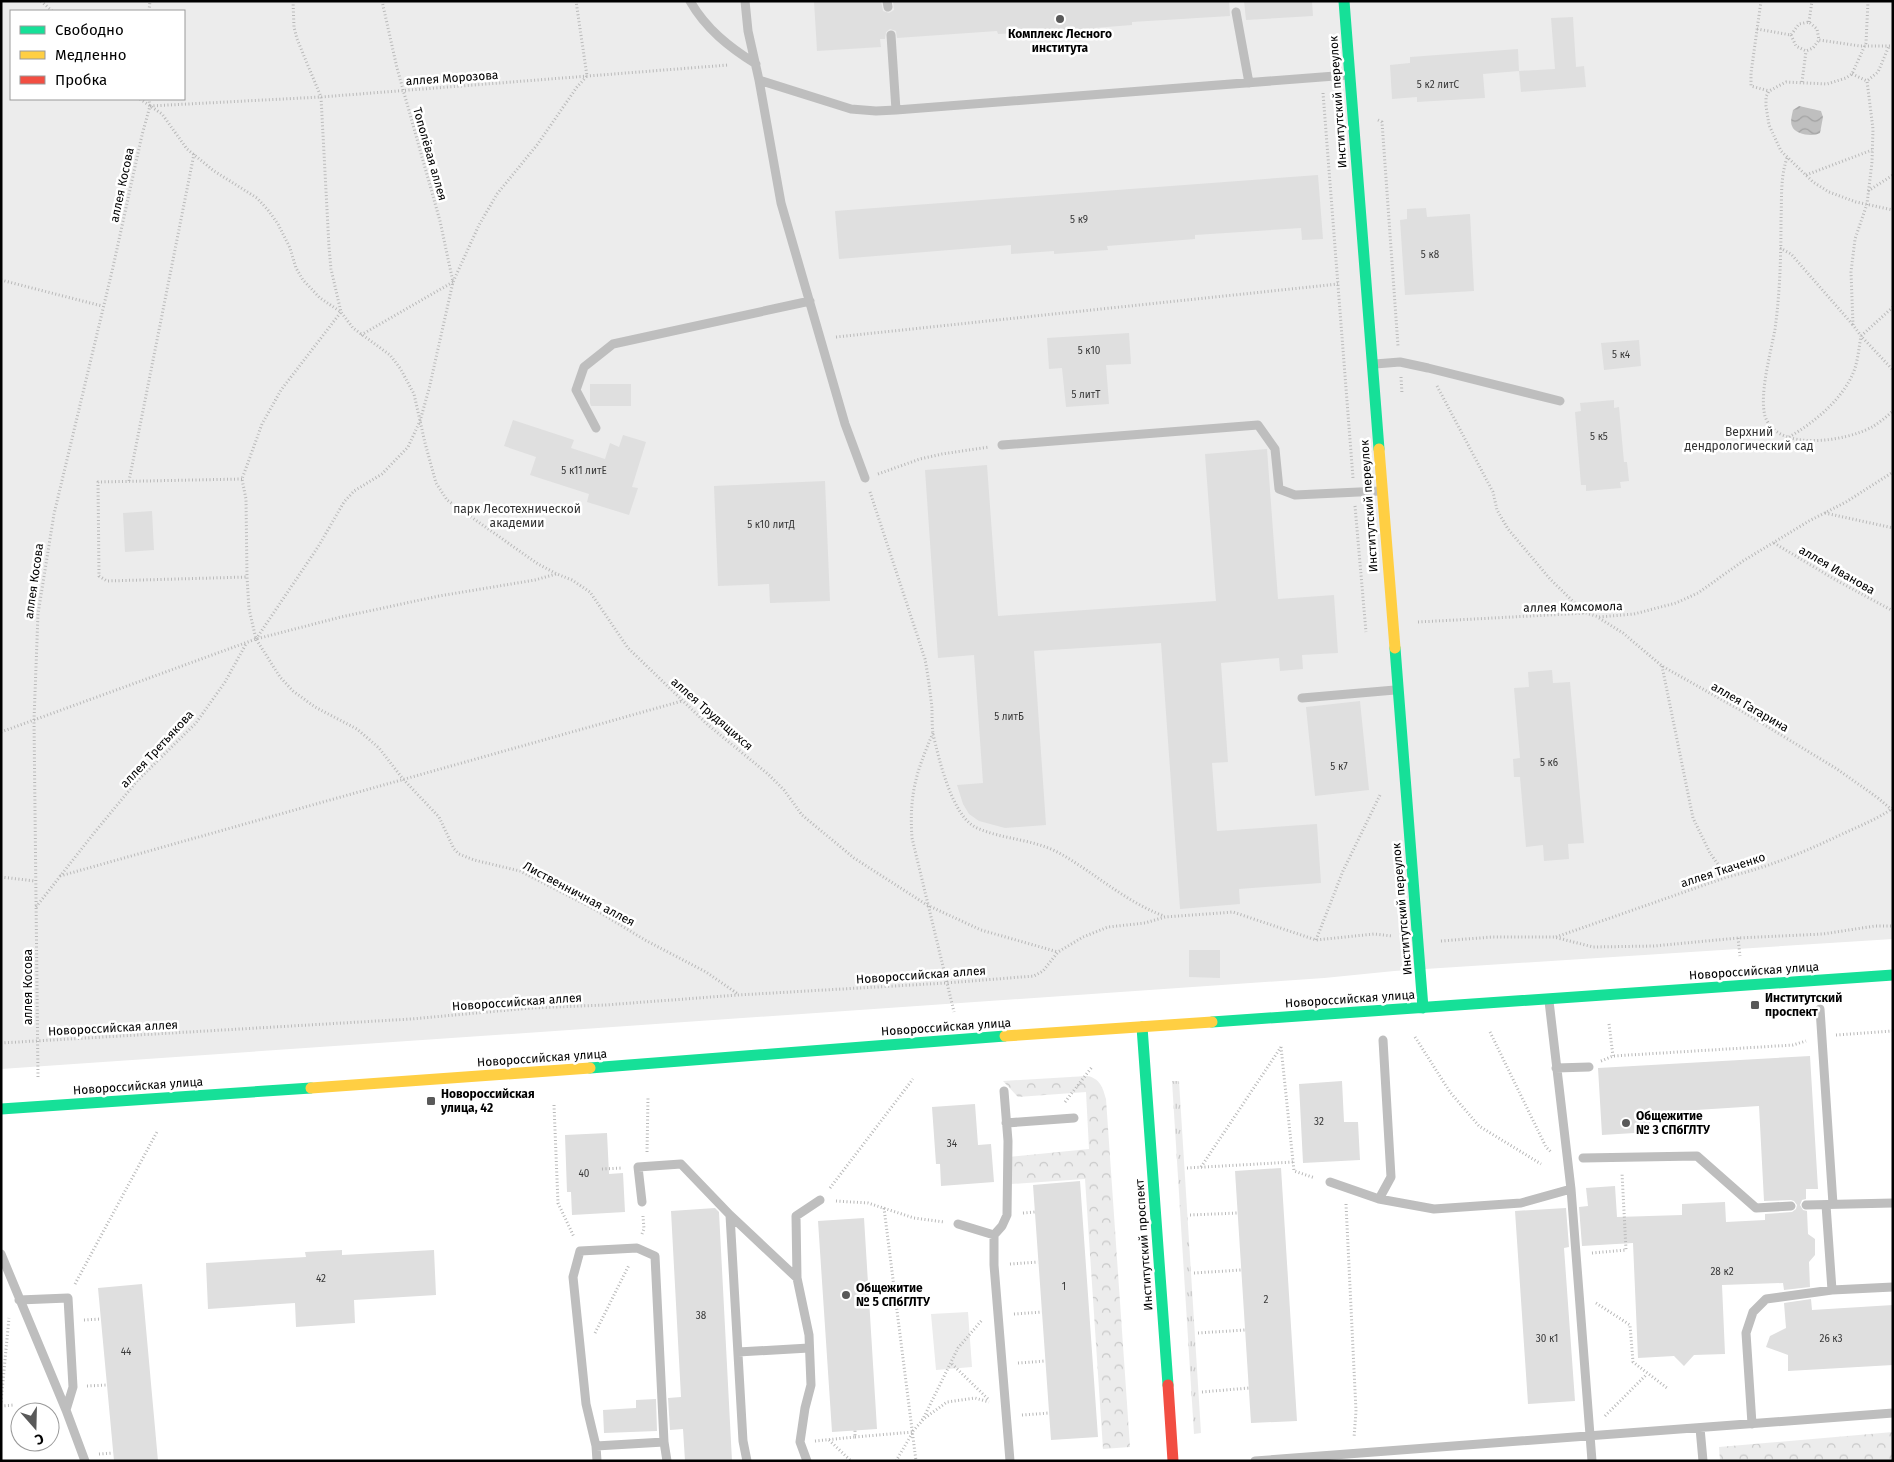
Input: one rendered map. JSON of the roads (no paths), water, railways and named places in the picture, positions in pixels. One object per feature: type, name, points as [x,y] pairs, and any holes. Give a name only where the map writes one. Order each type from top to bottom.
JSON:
[{"type":"main road","name":"Институтский переулок","points":[[1344,1],[1423,1008]]},
{"type":"main road","name":"Новороссийская улица","points":[[1,1109],[1893,975]]},
{"type":"main road","name":"Институтский проспект","points":[[1142,1027],[1173,1461]]},
{"type":"lane","points":[[690,1],[704,22],[722,41],[756,64]]},
{"type":"lane","points":[[745,1],[748,31],[756,64],[780,196],[845,424],[865,478]]},
{"type":"lane","points":[[1236,12],[1249,83]]},
{"type":"lane","points":[[891,35],[896,110]]},
{"type":"lane","points":[[759,80],[850,109],[876,111],[1349,75]]},
{"type":"lane","points":[[596,428],[576,390],[584,367],[613,344],[810,301]]},
{"type":"lane","points":[[1372,365],[1400,362],[1560,401]]},
{"type":"lane","points":[[1002,445],[1258,425],[1275,449],[1279,489],[1295,495],[1382,491]]},
{"type":"lane","points":[[1302,698],[1398,690]]},
{"type":"lane","points":[[1549,999],[1571,1189],[1592,1461]]},
{"type":"lane","points":[[1820,1009],[1830,1204],[1832,1290]]},
{"type":"lane","points":[[1378,1199],[1391,1177],[1383,1040]]},
{"type":"lane","points":[[1556,1068],[1589,1067]]},
{"type":"lane","points":[[1004,1091],[1007,1214],[1002,1226],[994,1235],[994,1265],[1010,1461]]},
{"type":"lane","points":[[1006,1123],[1074,1118]]},
{"type":"lane","points":[[1584,1158],[1697,1156],[1756,1208],[1791,1206]]},
{"type":"lane","points":[[642,1202],[638,1167],[681,1164],[730,1215],[797,1278]]},
{"type":"lane","points":[[1330,1182],[1378,1199],[1434,1208],[1521,1204],[1571,1189]]},
{"type":"lane","points":[[808,1461],[800,1442],[805,1408],[811,1385],[809,1335],[797,1278],[796,1216],[820,1200]]},
{"type":"lane","points":[[1806,1205],[1893,1203]]},
{"type":"lane","points":[[730,1215],[743,1442],[747,1461]]},
{"type":"lane","points":[[958,1224],[994,1235]]},
{"type":"lane","points":[[597,1461],[596,1446],[586,1404],[573,1277],[580,1251],[638,1248],[655,1256],[664,1442],[667,1461]]},
{"type":"lane","points":[[1,1254],[66,1410],[85,1461]]},
{"type":"lane","points":[[1752,1424],[1746,1333],[1753,1312],[1766,1299],[1832,1290],[1893,1287]]},
{"type":"lane","points":[[20,1300],[68,1298],[73,1387],[66,1410]]},
{"type":"lane","points":[[738,1352],[809,1348]]},
{"type":"lane","points":[[1255,1461],[1590,1434],[1700,1428],[1893,1413]]},
{"type":"lane","points":[[1700,1428],[1704,1461]]},
{"type":"lane","points":[[596,1446],[664,1442]]},
{"type":"water","points":[[1799,106],[1821,111],[1823,117],[1820,133],[1814,135],[1805,134],[1794,129],[1791,118],[1793,110]]},
{"type":"place","name":"Комплекс Лесного института","points":[[1060,19]]},
{"type":"place","name":"Институтский проспект","points":[[1755,1005]]},
{"type":"place","name":"Новороссийская улица, 42","points":[[431,1101]]},
{"type":"place","name":"Общежитие № 3 СПбГЛТУ","points":[[1626,1123]]},
{"type":"place","name":"Общежитие № 5 СПбГЛТУ","points":[[846,1295]]},
{"type":"park label","name":"Верхний дендрологический сад","points":[[1749,439]]},
{"type":"park label","name":"парк Лесотехнической академии","points":[[517,516]]}]
